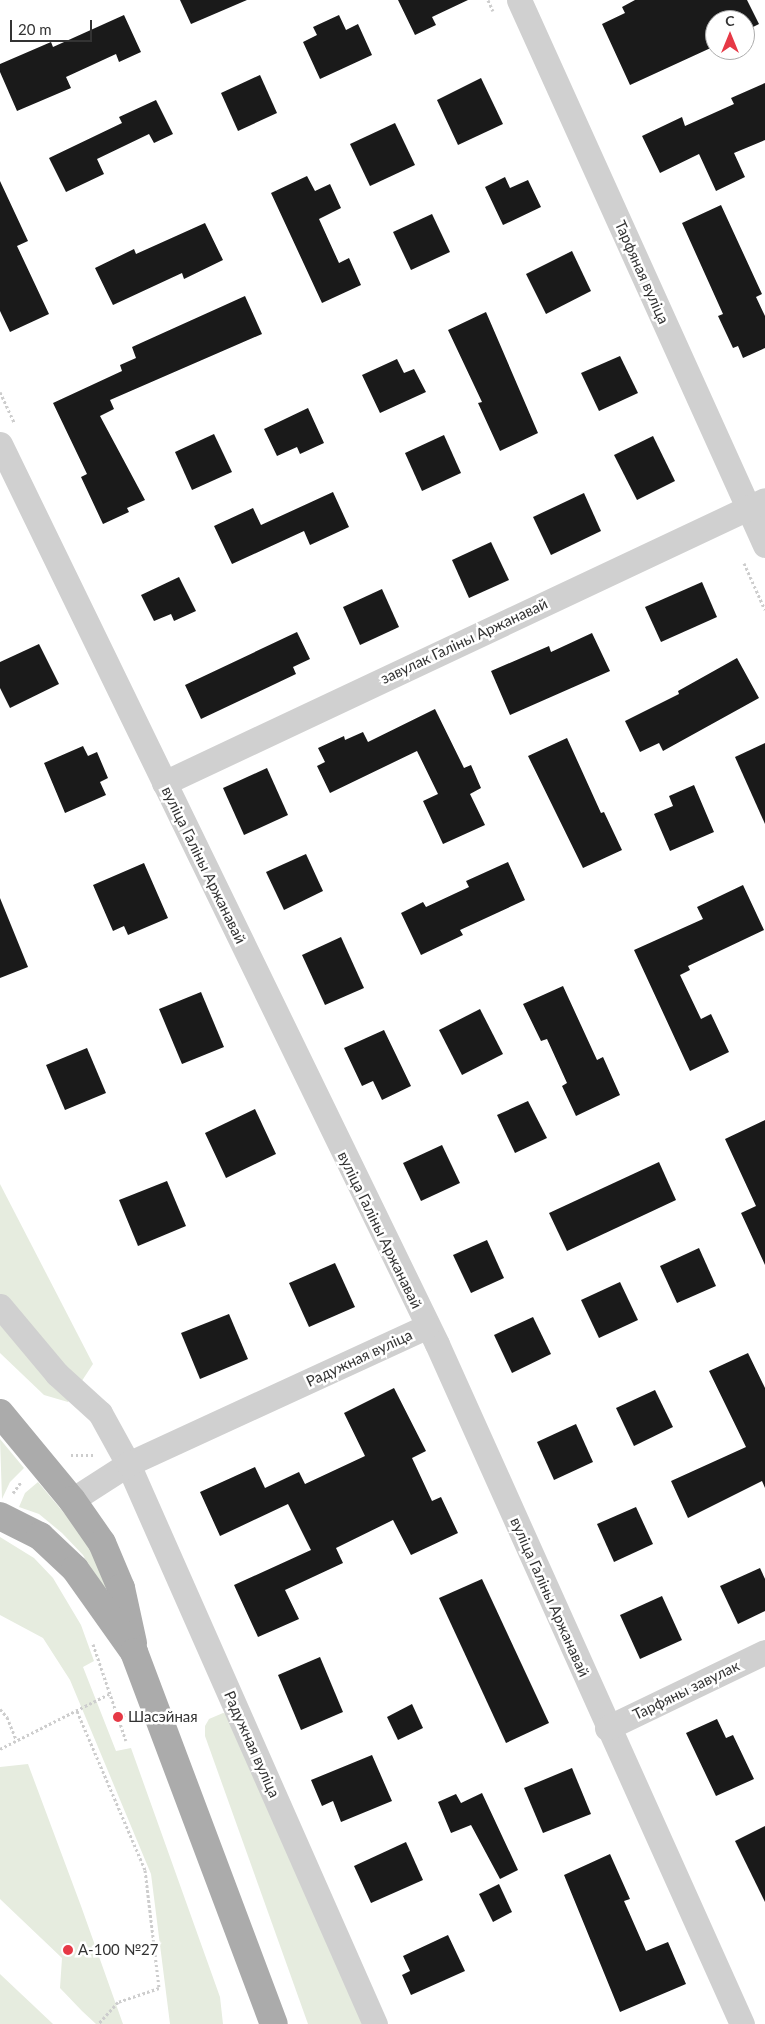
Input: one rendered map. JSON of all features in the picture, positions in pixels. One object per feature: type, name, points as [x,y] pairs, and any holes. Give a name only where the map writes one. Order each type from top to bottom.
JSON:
[{"type":"main road","points":[[0,1413],[72,1500],[113,1564],[134,1652],[274,2024]]},
{"type":"main road","points":[[0,1516],[40,1536],[69,1562],[134,1652]]},
{"type":"street","name":"Тарфяная вуліца","points":[[518,0],[757,504],[765,545]]},
{"type":"street","name":"вуліца Галіны Аржанавай","points":[[0,444],[426,1327],[441,1352],[607,1728],[742,2024]]},
{"type":"street","name":"завулак Галіны Аржанавай","points":[[164,784],[757,504]]},
{"type":"street","name":"Радужная вуліца","points":[[0,1306],[57,1374],[100,1413],[128,1464],[375,2024]]},
{"type":"street","name":"Радужная вуліца","points":[[72,1500],[128,1464],[426,1327]]},
{"type":"street","name":"Тарфяны завулак","points":[[607,1728],[765,1652]]},
{"type":"path","points":[[103,1673],[126,1741]]},
{"type":"path","points":[[0,1749],[111,1693]]},
{"type":"path","points":[[0,1709],[16,1740]]},
{"type":"path","points":[[77,1711],[145,1870],[158,1988],[118,2002],[98,2024]]},
{"type":"shaded area","points":[[0,1184],[93,1364],[68,1402],[44,1395],[0,1353]]},
{"type":"shaded area","points":[[0,1439],[24,1468],[10,1482],[2,1499]]},
{"type":"shaded area","points":[[38,1482],[80,1532],[107,1574],[110,1590],[104,1592],[83,1555],[62,1533],[39,1514],[19,1507],[25,1493]]},
{"type":"shaded area","points":[[0,1537],[34,1558],[53,1578],[81,1625],[94,1661],[83,1667],[116,1751],[131,1748],[220,1997],[223,2024],[170,2024],[151,1874],[70,1680],[43,1638],[0,1615]]},
{"type":"shaded area","points":[[223,1713],[231,1715],[365,2024],[308,2024],[205,1736],[205,1726],[209,1719]]},
{"type":"shaded area","points":[[28,1764],[123,2024],[96,2024],[82,2011],[60,1988],[62,1958],[0,1899],[0,1767]]},
{"type":"shaded area","points":[[0,1974],[53,2024],[0,2024]]},
{"type":"building","points":[[180,0],[247,0],[191,24]]},
{"type":"building","points":[[398,0],[468,0],[432,17],[436,25],[415,35]]},
{"type":"building","points":[[635,0],[747,0],[752,10],[705,10],[705,51],[630,85],[602,24],[625,13],[622,7]]},
{"type":"building","points":[[124,15],[141,52],[119,62],[116,54],[66,77],[71,88],[17,111],[0,72],[0,64],[51,42],[53,47]]},
{"type":"building","points":[[339,15],[346,30],[358,24],[372,55],[320,79],[303,42],[317,35],[313,27]]},
{"type":"building","points":[[755,16],[759,24],[755,26]]},
{"type":"building","points":[[260,75],[277,113],[238,131],[221,93]]},
{"type":"building","points":[[481,78],[503,124],[458,145],[437,100]]},
{"type":"building","points":[[765,83],[765,140],[734,153],[745,177],[716,191],[699,154],[660,173],[642,136],[682,117],[685,126],[734,104],[731,98]]},
{"type":"building","points":[[156,100],[173,134],[154,143],[149,134],[97,159],[104,174],[66,192],[49,158],[122,123],[119,117]]},
{"type":"building","points":[[395,123],[415,165],[370,186],[350,144]]},
{"type":"building","points":[[307,176],[315,191],[330,184],[341,208],[319,219],[339,263],[349,258],[361,285],[322,303],[271,193]]},
{"type":"building","points":[[505,177],[510,188],[528,180],[541,207],[503,225],[485,187]]},
{"type":"building","points":[[0,181],[28,241],[17,246],[49,314],[10,332],[0,311]]},
{"type":"building","points":[[721,205],[762,294],[756,297],[765,316],[765,348],[743,358],[738,346],[733,348],[718,316],[723,314],[682,223]]},
{"type":"building","points":[[432,214],[450,252],[411,270],[393,232]]},
{"type":"building","points":[[205,223],[223,260],[184,279],[182,273],[113,305],[95,268],[134,249],[136,254]]},
{"type":"building","points":[[572,251],[591,291],[546,314],[526,274]]},
{"type":"building","points":[[245,296],[262,334],[110,400],[114,409],[100,416],[145,500],[127,508],[129,512],[103,524],[81,477],[87,474],[53,403],[122,371],[120,365],[136,358],[132,347]]},
{"type":"building","points":[[486,312],[538,433],[500,451],[478,403],[482,402],[448,330]]},
{"type":"building","points":[[620,356],[638,393],[599,411],[581,373]]},
{"type":"building","points":[[397,359],[404,373],[414,369],[426,392],[380,413],[362,375]]},
{"type":"building","points":[[308,408],[324,443],[300,454],[297,447],[277,456],[264,429]]},
{"type":"building","points":[[214,434],[232,472],[192,490],[175,452]]},
{"type":"building","points":[[444,435],[461,473],[422,491],[405,453]]},
{"type":"building","points":[[653,436],[675,481],[637,500],[614,455]]},
{"type":"building","points":[[333,492],[349,527],[310,545],[304,531],[232,564],[214,526],[253,508],[261,525]]},
{"type":"building","points":[[584,493],[601,531],[551,555],[533,517]]},
{"type":"building","points":[[491,542],[509,580],[469,598],[452,560]]},
{"type":"building","points":[[179,577],[196,611],[174,621],[171,614],[154,621],[141,595]]},
{"type":"building","points":[[702,582],[717,617],[661,642],[645,607]]},
{"type":"building","points":[[382,589],[399,627],[360,645],[343,607]]},
{"type":"building","points":[[297,632],[310,659],[293,667],[296,674],[201,719],[185,685]]},
{"type":"building","points":[[592,633],[610,671],[510,715],[491,671],[549,646],[551,652]]},
{"type":"building","points":[[39,644],[59,684],[10,708],[0,688],[0,662]]},
{"type":"building","points":[[737,658],[759,698],[663,751],[659,743],[640,752],[625,721],[679,694],[678,691]]},
{"type":"building","points":[[435,709],[464,768],[471,765],[481,788],[470,794],[485,825],[443,844],[423,801],[438,794],[417,751],[330,793],[317,766],[325,762],[318,748],[344,736],[345,740],[363,732],[368,742]]},
{"type":"building","points":[[567,738],[601,813],[604,812],[622,850],[583,868],[528,756]]},
{"type":"building","points":[[765,743],[765,824],[735,757]]},
{"type":"building","points":[[83,746],[88,756],[97,752],[108,778],[100,782],[106,795],[65,813],[44,763]]},
{"type":"building","points":[[267,768],[288,815],[244,835],[223,788]]},
{"type":"building","points":[[694,785],[714,832],[670,851],[654,814],[673,806],[669,796]]},
{"type":"building","points":[[306,854],[323,891],[284,910],[266,872]]},
{"type":"building","points":[[508,862],[525,900],[460,930],[463,935],[421,955],[401,913],[423,902],[426,907],[469,887],[466,881]]},
{"type":"building","points":[[144,863],[168,918],[128,935],[124,926],[113,931],[93,885]]},
{"type":"building","points":[[743,885],[764,930],[688,966],[690,970],[680,975],[701,1019],[711,1014],[729,1052],[690,1071],[634,950],[703,919],[697,907]]},
{"type":"building","points":[[0,898],[28,967],[0,978]]},
{"type":"building","points":[[341,937],[364,988],[325,1005],[302,955]]},
{"type":"building","points":[[563,986],[597,1060],[603,1057],[620,1095],[576,1116],[562,1086],[567,1083],[547,1039],[541,1041],[523,1004]]},
{"type":"building","points":[[201,992],[224,1047],[182,1064],[159,1009]]},
{"type":"building","points":[[480,1009],[503,1054],[462,1075],[439,1030]]},
{"type":"building","points":[[384,1030],[411,1086],[382,1100],[373,1081],[362,1086],[344,1048]]},
{"type":"building","points":[[87,1048],[106,1093],[65,1110],[46,1065]]},
{"type":"building","points":[[528,1101],[547,1138],[515,1153],[497,1115]]},
{"type":"building","points":[[255,1109],[276,1154],[226,1178],[205,1133]]},
{"type":"building","points":[[765,1120],[765,1265],[741,1213],[756,1206],[725,1139]]},
{"type":"building","points":[[442,1145],[460,1183],[421,1201],[403,1163]]},
{"type":"building","points":[[659,1162],[676,1200],[567,1251],[549,1213]]},
{"type":"building","points":[[167,1181],[186,1226],[138,1246],[119,1200]]},
{"type":"building","points":[[487,1240],[504,1278],[471,1293],[453,1255]]},
{"type":"building","points":[[699,1248],[716,1286],[677,1303],[660,1266]]},
{"type":"building","points":[[335,1263],[355,1307],[309,1327],[289,1283]]},
{"type":"building","points":[[620,1282],[638,1320],[599,1338],[581,1300]]},
{"type":"building","points":[[229,1314],[248,1359],[200,1379],[181,1333]]},
{"type":"building","points":[[533,1317],[551,1354],[512,1373],[494,1335]]},
{"type":"building","points":[[748,1353],[765,1388],[765,1488],[762,1481],[688,1518],[671,1481],[746,1447],[709,1371]]},
{"type":"building","points":[[394,1388],[426,1451],[412,1458],[432,1501],[441,1497],[458,1533],[411,1555],[393,1520],[336,1548],[343,1563],[285,1590],[299,1619],[258,1637],[234,1585],[311,1550],[288,1504],[220,1536],[200,1492],[255,1467],[265,1488],[299,1472],[305,1484],[365,1456],[344,1413]]},
{"type":"building","points":[[655,1390],[673,1427],[634,1446],[616,1408]]},
{"type":"building","points":[[576,1424],[593,1462],[554,1480],[537,1442]]},
{"type":"building","points":[[636,1507],[653,1544],[614,1562],[597,1524]]},
{"type":"building","points":[[760,1568],[765,1579],[765,1611],[738,1624],[720,1586]]},
{"type":"building","points":[[482,1579],[549,1723],[506,1743],[439,1598]]},
{"type":"building","points":[[662,1596],[682,1640],[640,1659],[620,1615]]},
{"type":"building","points":[[320,1657],[343,1712],[301,1730],[278,1675]]},
{"type":"building","points":[[412,1704],[423,1728],[398,1740],[387,1717]]},
{"type":"building","points":[[717,1719],[726,1738],[733,1735],[754,1779],[716,1796],[686,1733]]},
{"type":"building","points":[[372,1755],[392,1801],[341,1822],[333,1801],[322,1806],[311,1780]]},
{"type":"building","points":[[572,1768],[591,1814],[543,1833],[524,1788]]},
{"type":"building","points":[[482,1793],[518,1870],[500,1879],[471,1825],[451,1833],[438,1802],[456,1794],[461,1803]]},
{"type":"building","points":[[765,1826],[765,1902],[735,1841]]},
{"type":"building","points":[[406,1842],[423,1880],[371,1903],[354,1866]]},
{"type":"building","points":[[610,1854],[630,1899],[624,1901],[646,1951],[668,1942],[686,1984],[620,2012],[564,1875]]},
{"type":"building","points":[[499,1884],[512,1912],[493,1922],[479,1894]]},
{"type":"building","points":[[448,1935],[465,1971],[411,1995],[402,1975],[410,1971],[403,1956]]},
{"type":"place","name":"Шасэйная","points":[[118,1717]]},
{"type":"place","name":"А-100 №27","points":[[68,1950]]}]
